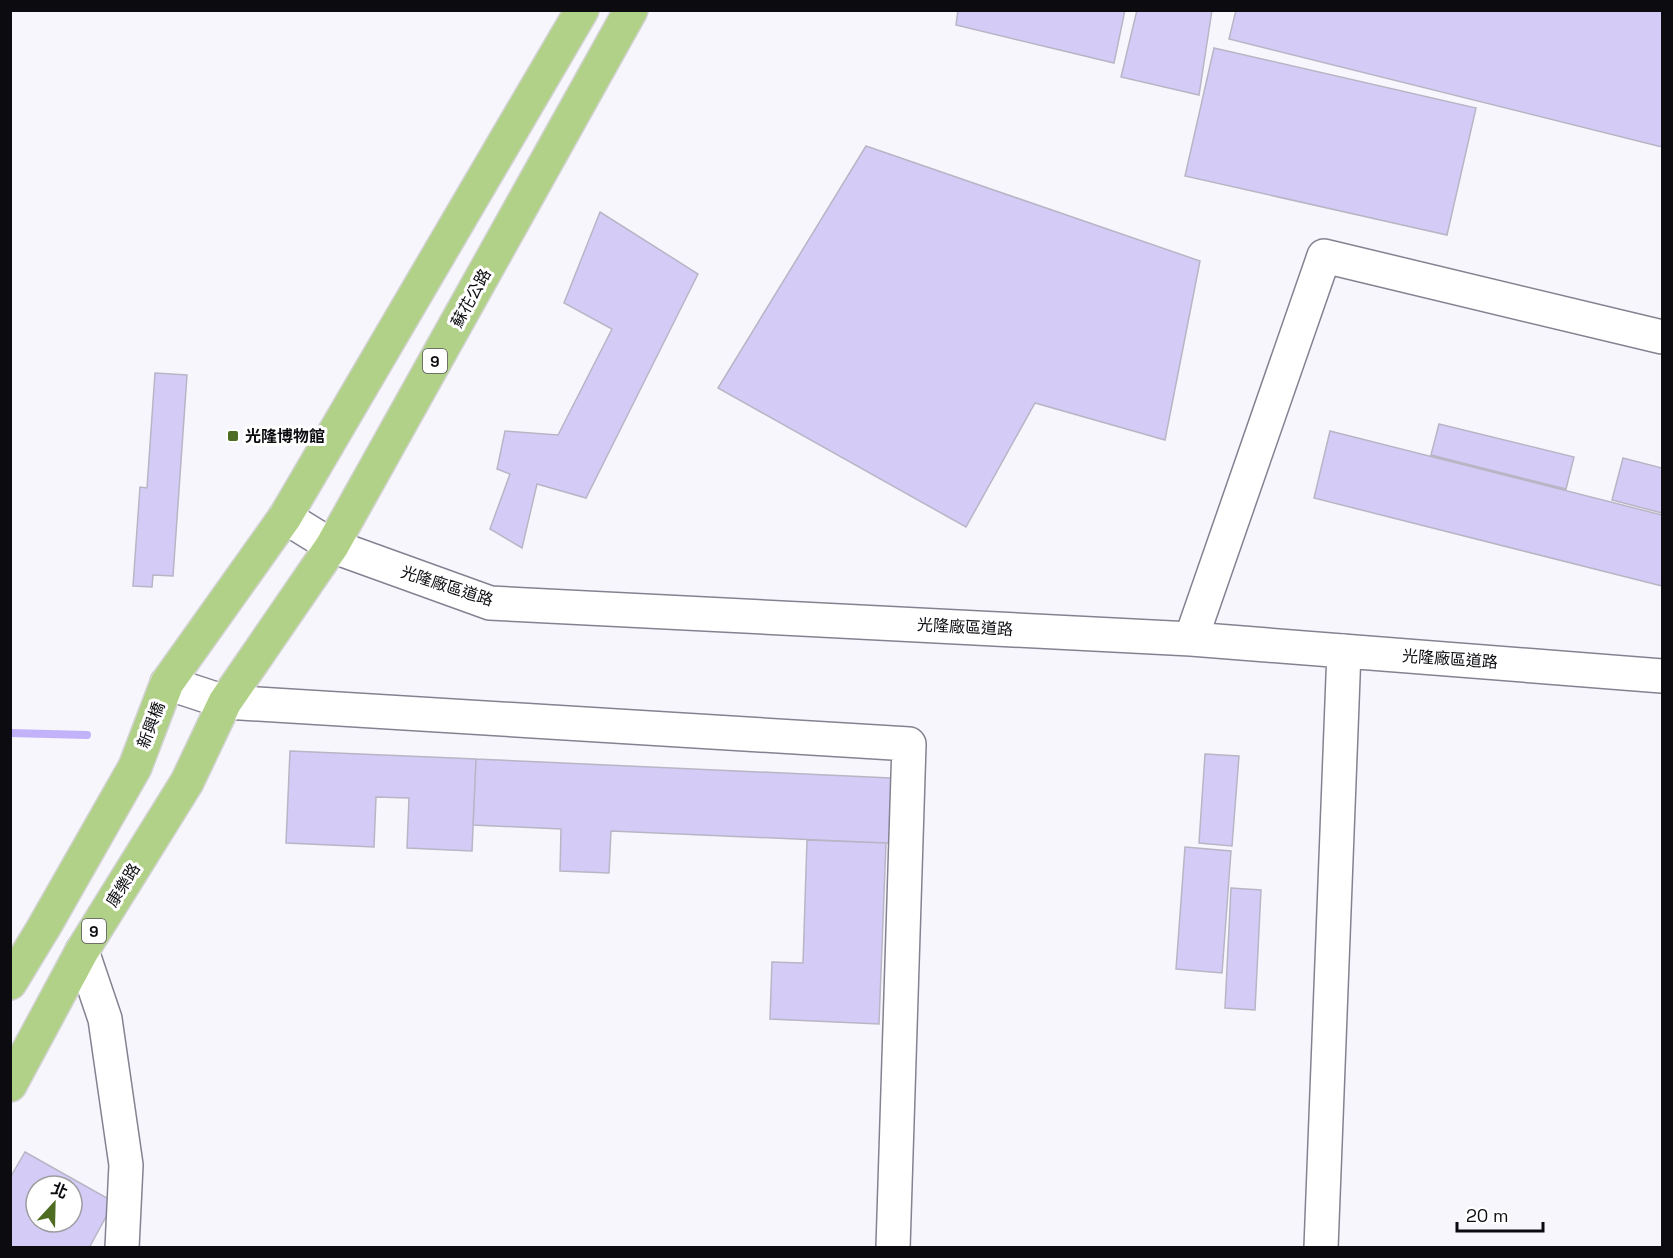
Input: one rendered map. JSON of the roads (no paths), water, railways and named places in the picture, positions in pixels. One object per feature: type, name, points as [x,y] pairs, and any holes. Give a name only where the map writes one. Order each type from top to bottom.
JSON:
[{"type":"main road","points":[[167,683],[285,517],[582,10]]},
{"type":"main road","name":"蘇花公路","points":[[225,702],[332,546],[632,10]]},
{"type":"main road","name":"新興橋","points":[[10,983],[135,767],[167,683]]},
{"type":"main road","name":"康樂路","points":[[10,1085],[82,951],[187,782],[225,702]]},
{"type":"street","points":[[1191,639],[1324,256],[1662,337]]},
{"type":"street","name":"光隆廠區道路","points":[[285,517],[332,546],[490,603],[1191,639],[1662,676]]},
{"type":"street","points":[[1321,1248],[1344,651]]},
{"type":"street","points":[[167,683],[225,702],[909,744],[893,1248]]},
{"type":"street","points":[[82,951],[105,1019],[126,1166],[122,1248]]},
{"type":"waterway","points":[[10,733],[87,735]]},
{"type":"place","name":"光隆博物館","points":[[233,436]]}]
